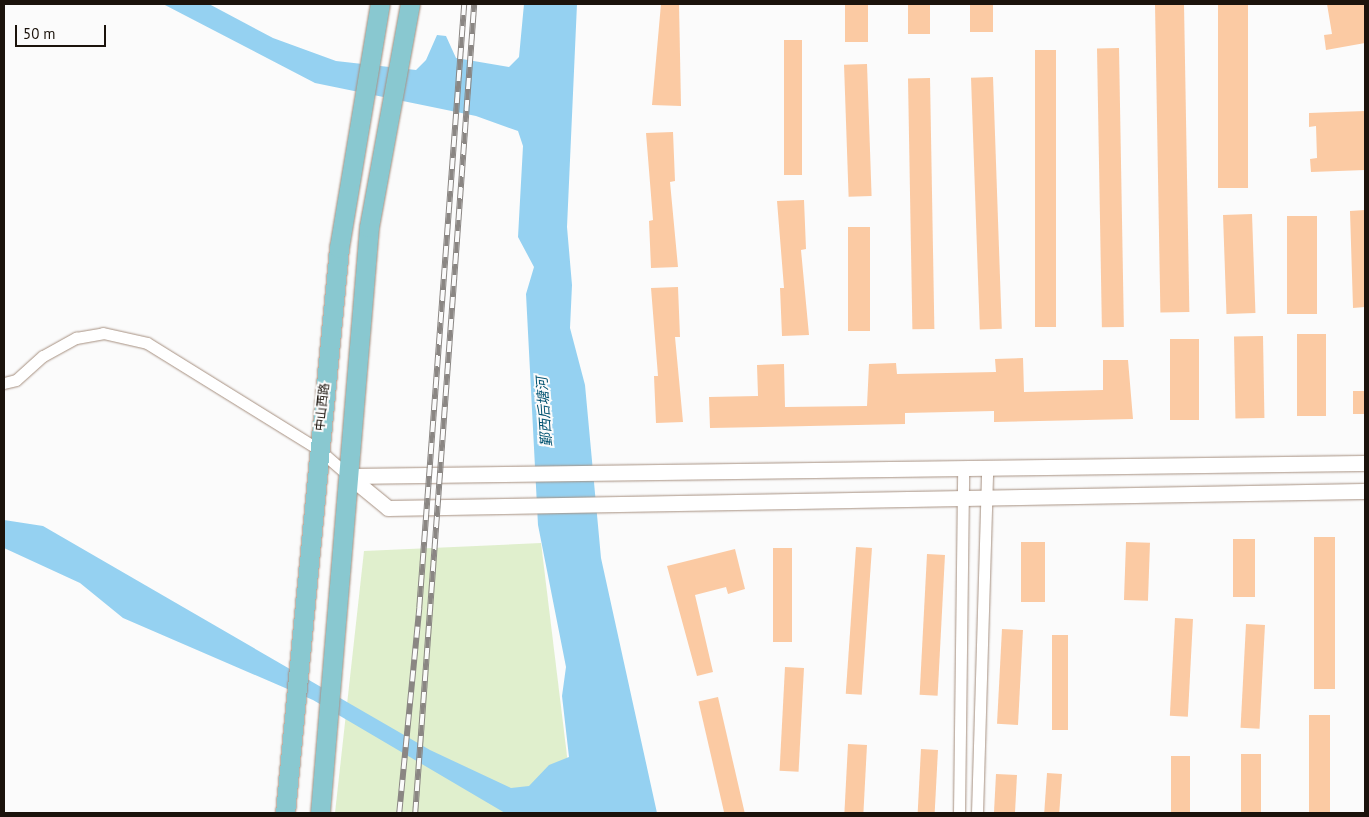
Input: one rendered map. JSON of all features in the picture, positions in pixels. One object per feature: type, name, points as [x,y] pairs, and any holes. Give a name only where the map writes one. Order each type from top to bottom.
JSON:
[{"type":"main road","name":"中山西路","points":[[285,813],[293,700],[339,248],[379,6]]},
{"type":"main road","points":[[320,813],[369,227],[408,10]]},
{"type":"street","points":[[4,383],[16,380],[43,356],[76,338],[103,333],[147,343],[318,449],[388,508],[1365,491]]},
{"type":"street","points":[[349,476],[1365,463]]},
{"type":"street","points":[[977,813],[988,498],[987,468]]},
{"type":"street","points":[[959,813],[963,469]]},
{"type":"green space","points":[[541,543],[574,813],[335,813],[364,551]]},
{"type":"water","name":"鄞西后塘河","points":[[163,4],[209,4],[273,38],[336,61],[416,70],[426,60],[437,35],[446,36],[456,58],[509,67],[519,57],[524,4],[577,4],[567,227],[572,285],[570,328],[585,385],[601,558],[657,813],[505,813],[313,700],[123,618],[80,583],[4,548],[4,520],[43,526],[430,750],[511,788],[529,786],[549,765],[569,757],[562,696],[566,667],[538,525],[526,294],[534,267],[518,237],[523,146],[518,131],[476,116],[315,83]]},
{"type":"building","points":[[661,4],[679,4],[681,106],[652,105]]},
{"type":"building","points":[[845,4],[868,4],[868,42],[845,42]]},
{"type":"building","points":[[908,4],[930,4],[930,34],[908,34]]},
{"type":"building","points":[[970,4],[993,4],[993,32],[970,32]]},
{"type":"building","points":[[1184,4],[1189,312],[1160,312],[1155,5]]},
{"type":"building","points":[[1218,4],[1248,4],[1248,188],[1218,188]]},
{"type":"building","points":[[1327,4],[1365,4],[1365,43],[1326,50],[1324,35],[1332,34]]},
{"type":"building","points":[[784,40],[802,40],[802,175],[784,175]]},
{"type":"building","points":[[1097,48],[1119,48],[1124,327],[1102,327]]},
{"type":"building","points":[[1035,50],[1056,50],[1056,327],[1035,327]]},
{"type":"building","points":[[867,64],[872,196],[849,197],[844,65]]},
{"type":"building","points":[[993,77],[1002,329],[980,330],[971,78]]},
{"type":"building","points":[[908,78],[930,78],[934,329],[912,329]]},
{"type":"building","points":[[1365,111],[1365,170],[1311,172],[1310,159],[1317,158],[1316,126],[1309,127],[1309,113]]},
{"type":"building","points":[[673,132],[675,181],[670,182],[678,267],[651,268],[649,221],[653,220],[646,133]]},
{"type":"building","points":[[804,200],[806,249],[801,250],[809,335],[782,336],[780,288],[784,288],[777,201]]},
{"type":"building","points":[[1365,210],[1365,307],[1353,308],[1350,211]]},
{"type":"building","points":[[1252,214],[1255,313],[1226,314],[1223,215]]},
{"type":"building","points":[[1287,216],[1317,216],[1317,314],[1287,314]]},
{"type":"building","points":[[848,227],[870,227],[870,331],[848,331]]},
{"type":"building","points":[[678,287],[680,337],[675,337],[683,422],[656,423],[654,376],[658,376],[651,288]]},
{"type":"building","points":[[1297,334],[1326,334],[1326,416],[1297,416]]},
{"type":"building","points":[[1263,336],[1264,418],[1235,418],[1234,337]]},
{"type":"building","points":[[1170,339],[1199,339],[1199,420],[1170,420]]},
{"type":"building","points":[[1023,358],[1024,392],[1103,390],[1103,360],[1128,360],[1133,419],[994,422],[994,411],[905,413],[905,424],[710,428],[709,397],[758,396],[757,365],[784,364],[785,407],[867,406],[869,364],[896,363],[897,374],[996,372],[995,359]]},
{"type":"building","points":[[1353,391],[1365,391],[1365,414],[1353,414]]},
{"type":"building","points":[[1314,537],[1335,537],[1335,689],[1314,689]]},
{"type":"building","points":[[1233,539],[1255,539],[1255,597],[1233,597]]},
{"type":"building","points":[[1021,542],[1045,542],[1045,602],[1021,602]]},
{"type":"building","points":[[1126,542],[1150,543],[1148,601],[1124,600]]},
{"type":"building","points":[[856,547],[872,548],[862,695],[846,694]]},
{"type":"building","points":[[773,548],[792,548],[792,642],[773,642]]},
{"type":"building","points":[[735,549],[745,589],[728,594],[726,587],[695,595],[713,672],[697,676],[667,566]]},
{"type":"building","points":[[927,554],[945,555],[938,696],[920,695]]},
{"type":"building","points":[[1175,618],[1193,619],[1188,717],[1170,716]]},
{"type":"building","points":[[1246,624],[1265,625],[1260,729],[1241,728]]},
{"type":"building","points":[[1002,629],[1023,630],[1018,725],[997,724]]},
{"type":"building","points":[[1052,635],[1068,635],[1068,730],[1052,730]]},
{"type":"building","points":[[785,667],[804,668],[799,772],[780,771]]},
{"type":"building","points":[[718,697],[745,813],[724,813],[699,701]]},
{"type":"building","points":[[1309,715],[1330,715],[1330,813],[1309,813]]},
{"type":"building","points":[[848,744],[867,745],[863,813],[844,813]]},
{"type":"building","points":[[921,749],[938,750],[935,813],[918,813]]},
{"type":"building","points":[[1241,754],[1261,754],[1261,813],[1241,813]]},
{"type":"building","points":[[1171,756],[1190,756],[1190,813],[1171,813]]},
{"type":"building","points":[[1047,773],[1062,774],[1059,813],[1044,813]]},
{"type":"building","points":[[996,774],[1017,775],[1015,813],[994,813]]},
{"type":"railway","points":[[399,813],[419,608],[464,4]]},
{"type":"railway","points":[[415,813],[474,4]]}]
